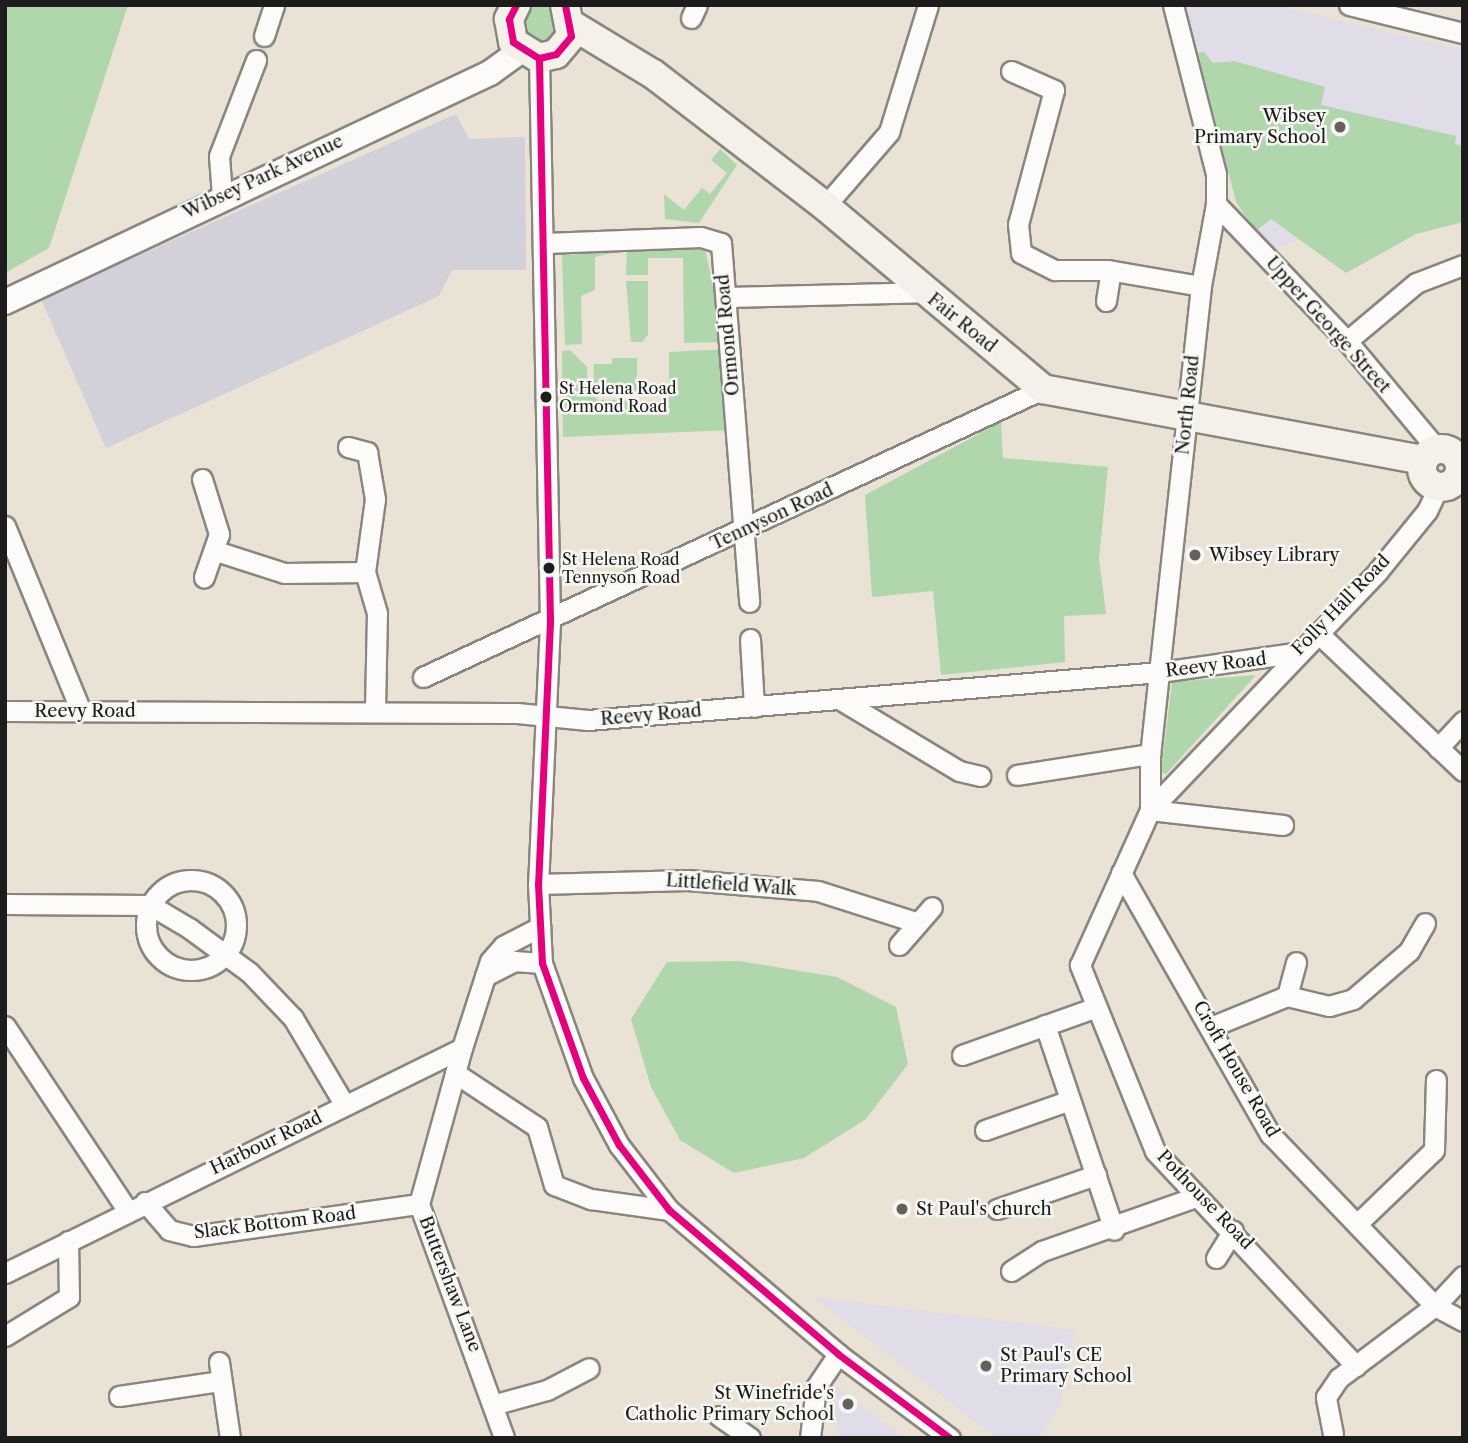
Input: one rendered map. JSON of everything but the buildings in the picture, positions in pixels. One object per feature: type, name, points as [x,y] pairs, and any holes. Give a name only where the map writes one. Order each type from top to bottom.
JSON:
[{"type":"main road","points":[[513,6],[509,30],[530,54],[564,47],[568,15]]},
{"type":"main road","name":"Fair Road","points":[[568,15],[653,74],[825,206],[924,292],[1043,389],[1186,418],[1445,457]]},
{"type":"main road","points":[[1438,487],[1425,479],[1445,457]]},
{"type":"street","points":[[264,36],[274,5]]},
{"type":"street","points":[[825,206],[889,132],[928,5]]},
{"type":"street","name":"North Road","points":[[1150,810],[1150,754],[1186,418],[1201,286],[1216,204],[1216,174],[1173,5]]},
{"type":"street","points":[[1349,5],[1463,33]]},
{"type":"street","points":[[530,54],[545,243],[550,719],[538,884],[542,963],[583,1078],[619,1145],[669,1210],[838,1354],[950,1438]]},
{"type":"street","name":"Wibsey Park Avenue","points":[[5,302],[222,196],[530,54]]},
{"type":"street","points":[[222,196],[219,156],[256,60]]},
{"type":"street","points":[[1011,71],[1054,90],[1018,224],[1021,253],[1055,270],[1111,271],[1201,286]]},
{"type":"street","name":"Upper George Street","points":[[1216,204],[1348,341],[1445,457]]},
{"type":"street","name":"Ormond Road","points":[[545,243],[701,237],[721,243],[749,602]]},
{"type":"street","points":[[1348,341],[1416,283],[1463,265]]},
{"type":"street","points":[[1106,300],[1111,271]]},
{"type":"street","points":[[726,297],[924,292]]},
{"type":"street","name":"Tennyson Road","points":[[423,677],[550,622],[1043,389]]},
{"type":"street","points":[[348,447],[367,452],[375,499],[365,572],[377,613],[375,712]]},
{"type":"street","points":[[202,479],[215,511],[216,551],[204,577]]},
{"type":"street","name":"Folly Hall Road","points":[[1097,1007],[1080,965],[1150,810],[1294,653],[1318,633],[1417,526],[1438,487]]},
{"type":"street","points":[[5,526],[80,711]]},
{"type":"street","points":[[216,551],[284,573],[365,572]]},
{"type":"street","points":[[1318,633],[1463,771]]},
{"type":"street","points":[[750,639],[754,706]]},
{"type":"street","name":"Reevy Road","points":[[5,711],[517,713],[550,719],[841,700],[1160,672],[1294,653]]},
{"type":"street","points":[[841,700],[959,771],[981,776]]},
{"type":"street","points":[[1438,748],[1463,721]]},
{"type":"street","points":[[1017,775],[1150,754]]},
{"type":"street","points":[[1150,810],[1283,825]]},
{"type":"street","name":"Croft House Road","points":[[1121,873],[1213,1026],[1270,1134],[1435,1306],[1463,1321]]},
{"type":"street","name":"Littlefield Walk","points":[[538,884],[688,880],[818,891],[918,923]]},
{"type":"street","points":[[202,881],[216,888],[235,912],[233,943],[225,956],[200,970],[172,966],[151,947],[150,905],[172,884],[202,881]]},
{"type":"street","points":[[5,904],[150,905],[225,956],[293,1018],[344,1104]]},
{"type":"street","points":[[899,945],[932,906]]},
{"type":"street","points":[[1213,1026],[1287,996],[1329,1006],[1353,999],[1409,951],[1425,923]]},
{"type":"street","points":[[462,1048],[483,978],[503,946],[540,927]]},
{"type":"street","points":[[1287,996],[1296,962]]},
{"type":"street","points":[[483,978],[499,964],[542,963]]},
{"type":"street","points":[[962,1055],[1097,1007]]},
{"type":"street","name":"Pothouse Road","points":[[1097,1007],[1156,1151],[1356,1366]]},
{"type":"street","name":"Slack Bottom Road","points":[[5,1026],[137,1206],[169,1230],[193,1236],[419,1204]]},
{"type":"street","points":[[1045,1026],[1114,1230]]},
{"type":"street","name":"Harbour Road","points":[[5,1273],[462,1048]]},
{"type":"street","name":"Buttershaw Lane","points":[[462,1048],[419,1204],[496,1404],[503,1438]]},
{"type":"street","points":[[455,1073],[537,1127],[554,1185],[591,1199],[669,1210]]},
{"type":"street","points":[[1357,1224],[1434,1150],[1436,1080]]},
{"type":"street","points":[[985,1130],[1070,1100]]},
{"type":"street","points":[[997,1209],[1096,1175]]},
{"type":"street","points":[[1011,1271],[1042,1251],[1114,1230],[1198,1196]]},
{"type":"street","points":[[1216,1258],[1233,1231]]},
{"type":"street","points":[[5,1335],[69,1297],[68,1241]]},
{"type":"street","points":[[1333,1434],[1326,1397],[1356,1366],[1435,1306],[1463,1276]]},
{"type":"street","points":[[810,1438],[816,1428],[816,1387],[838,1354]]},
{"type":"street","points":[[496,1404],[547,1390],[589,1368]]},
{"type":"street","points":[[118,1396],[220,1371],[230,1438]]},
{"type":"street","points":[[719,1416],[750,1438]]},
{"type":"shaded area","name":"Wibsey Primary School","points":[[1186,5],[1276,5],[1463,50],[1463,222],[1416,234],[1346,273],[1300,239],[1272,250],[1239,210]]},
{"type":"shaded area","points":[[456,114],[469,139],[525,137],[526,270],[452,270],[439,296],[106,448],[41,299]]},
{"type":"shaded area","name":"St Paul's CE Primary School","points":[[814,1297],[1075,1330],[1060,1402],[1040,1438],[997,1438]]},
{"type":"shaded area","name":"St Winefride's Catholic Primary School","points":[[836,1386],[883,1422],[906,1438],[837,1438]]},
{"type":"green space","points":[[5,5],[128,5],[49,248],[5,273]]},
{"type":"green space","points":[[525,5],[558,5],[563,25],[546,49],[517,28]]},
{"type":"green space","name":"Wibsey Primary School","points":[[1204,52],[1213,63],[1234,61],[1325,87],[1321,105],[1456,136],[1455,144],[1463,146],[1463,222],[1416,234],[1346,273],[1271,219],[1256,231],[1236,202],[1198,53]]},
{"type":"green space","points":[[720,149],[737,165],[699,223],[665,219],[664,194],[684,210],[702,188],[710,194],[727,173],[711,160]]},
{"type":"green space","points":[[705,249],[725,342],[684,343],[683,258],[648,258],[648,275],[626,275],[627,252]]},
{"type":"green space","points":[[616,252],[595,257],[595,290],[581,296],[582,344],[565,345],[562,255]]},
{"type":"green space","points":[[626,281],[648,281],[648,335],[642,342],[631,342]]},
{"type":"green space","points":[[725,349],[732,430],[563,437],[562,351],[570,350],[587,367],[588,391],[598,400],[632,400],[633,415],[669,415],[669,352]]},
{"type":"green space","points":[[612,358],[637,358],[637,395],[599,395],[593,388],[594,364],[612,364]]},
{"type":"green space","points":[[1001,422],[1003,458],[1108,467],[1099,559],[1106,614],[1064,616],[1065,662],[941,675],[933,591],[872,597],[865,495]]},
{"type":"green space","points":[[1256,675],[1166,774],[1161,772],[1172,682]]},
{"type":"green space","points":[[739,961],[837,977],[896,1007],[908,1064],[866,1119],[804,1158],[734,1173],[680,1140],[651,1087],[631,1019],[667,962]]},
{"type":"transit line","points":[[516,5],[509,19],[513,42],[539,58],[556,54],[571,36],[565,5]]},
{"type":"transit line","points":[[539,58],[550,622],[538,884],[542,963],[583,1078],[619,1145],[669,1210],[838,1354],[950,1438]]},
{"type":"place","name":"Wibsey Primary School","points":[[1340,127]]},
{"type":"place","name":"St Helena Road Ormond Road","points":[[546,397]]},
{"type":"place","name":"Wibsey Library","points":[[1195,555]]},
{"type":"place","name":"St Helena Road Tennyson Road","points":[[549,568]]},
{"type":"place","name":"St Paul's church","points":[[902,1209]]},
{"type":"place","name":"St Paul's CE Primary School","points":[[986,1366]]},
{"type":"place","name":"St Winefride's Catholic Primary School","points":[[848,1404]]}]
